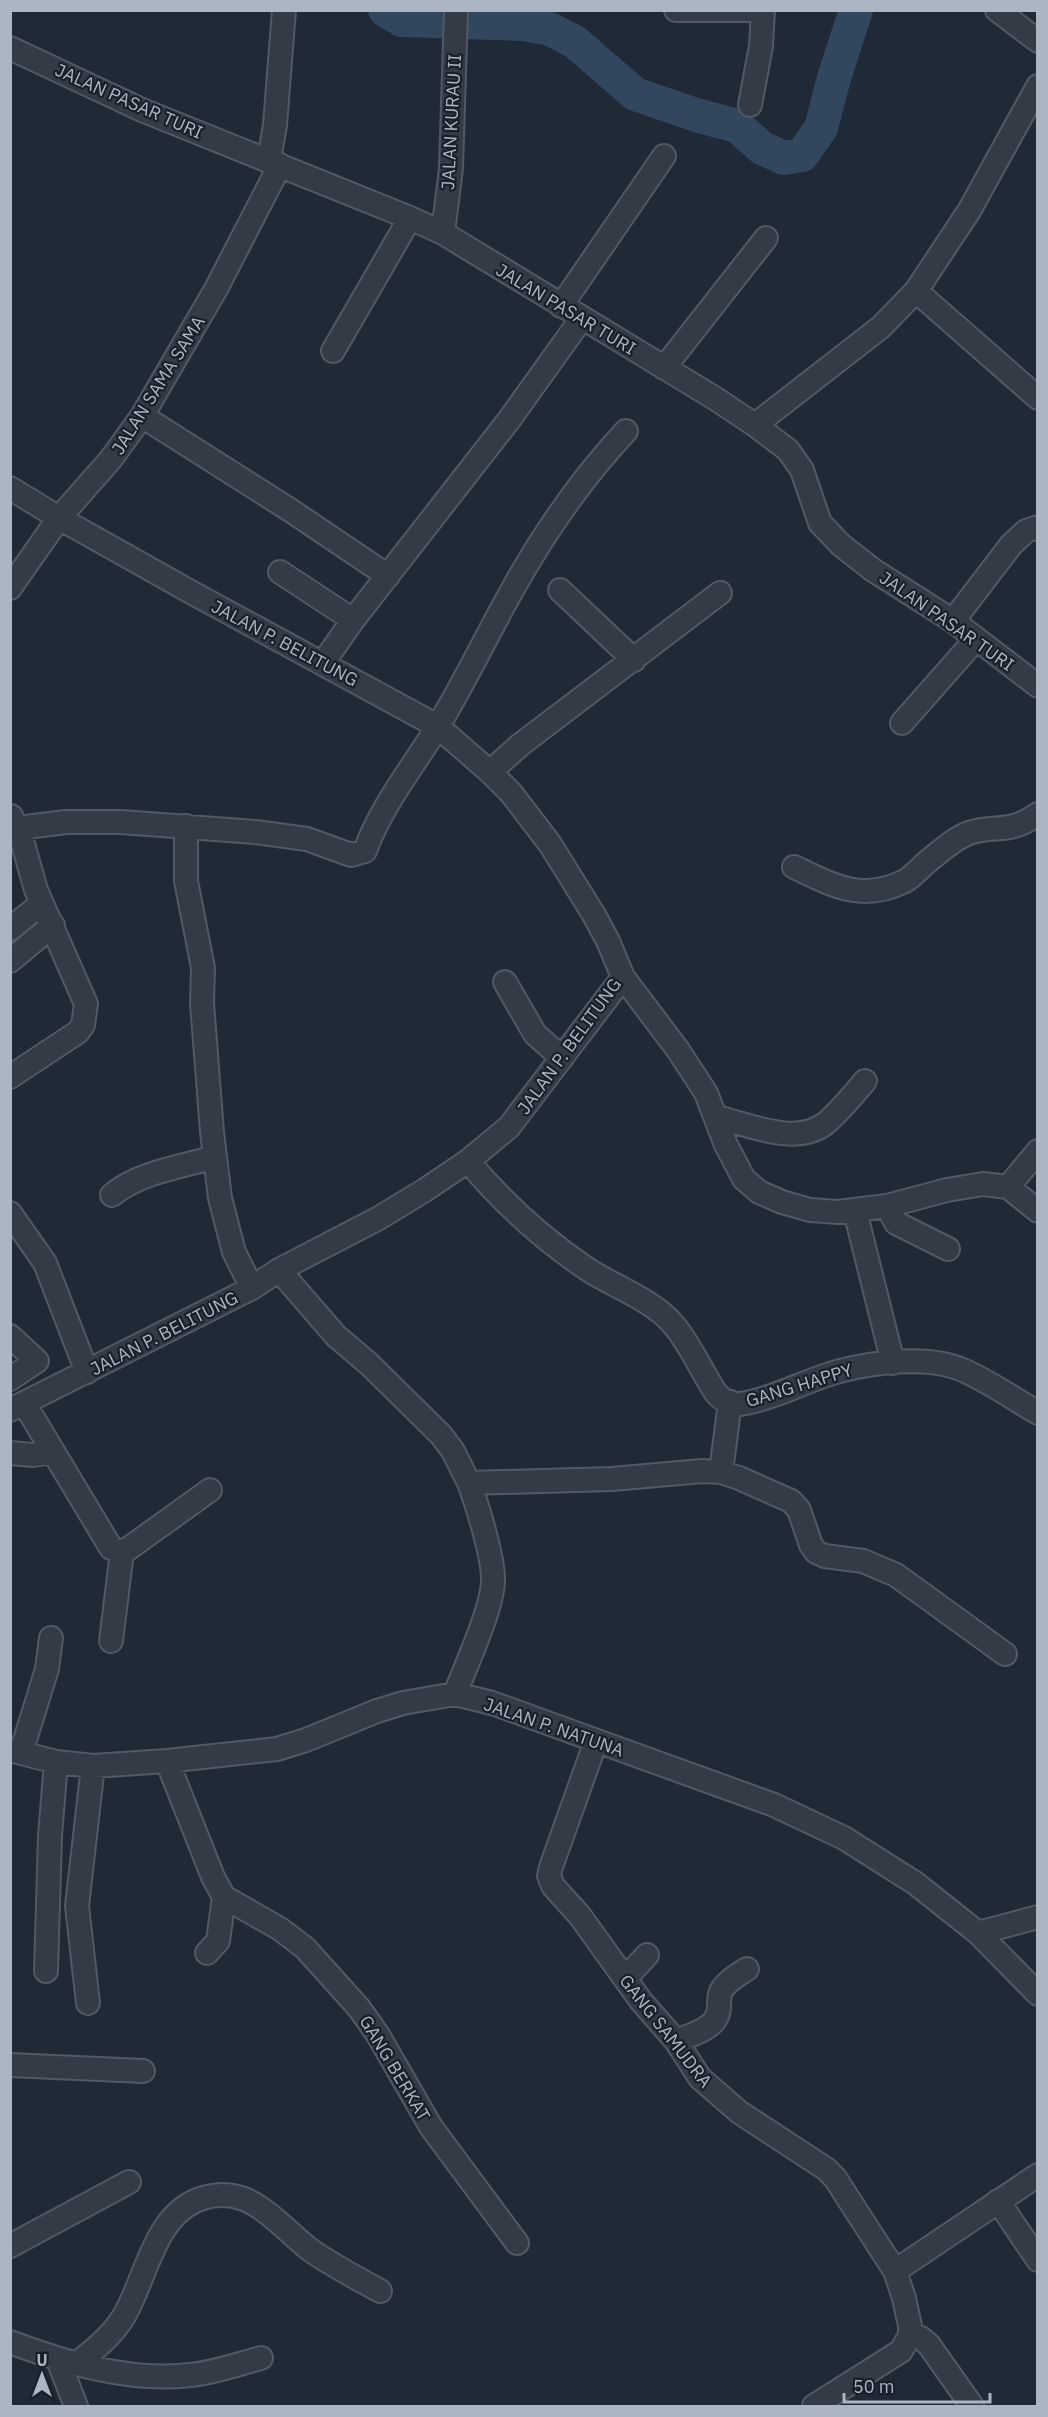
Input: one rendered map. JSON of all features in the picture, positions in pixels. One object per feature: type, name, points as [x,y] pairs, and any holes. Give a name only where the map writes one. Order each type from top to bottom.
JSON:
[{"type":"street","name":"JALAN SAMA SAMA","points":[[10,588],[59,518],[111,459],[142,416],[216,289],[274,163],[284,10]]},
{"type":"street","name":"JALAN KURAU II","points":[[443,233],[451,168],[456,10]]},
{"type":"street","points":[[997,10],[1038,41]]},
{"type":"street","points":[[676,11],[763,11],[761,46],[750,105]]},
{"type":"street","name":"JALAN PASAR TURI","points":[[10,48],[142,110],[443,233],[664,368],[755,425],[788,450],[802,470],[820,524],[841,545],[873,570],[953,621],[1038,686]]},
{"type":"street","points":[[755,425],[881,327],[916,291],[969,211],[1038,86]]},
{"type":"street","points":[[561,306],[664,156]]},
{"type":"street","points":[[333,351],[410,218]]},
{"type":"street","points":[[664,368],[766,238]]},
{"type":"street","points":[[916,291],[1038,398]]},
{"type":"street","points":[[323,663],[353,620],[509,420],[582,318]]},
{"type":"street","points":[[142,416],[290,510],[388,576]]},
{"type":"street","points":[[10,1077],[70,1039],[83,1025],[86,1004],[42,903],[15,831],[66,822],[121,822],[186,826],[307,839],[351,855],[365,851],[373,829],[405,774],[437,726],[511,591],[550,528],[598,463],[627,431]]},
{"type":"street","name":"JALAN P. BELITUNG","points":[[10,488],[59,518],[437,726],[511,793],[550,844],[594,915],[623,977],[509,1127],[468,1161],[378,1218],[279,1270],[247,1279],[87,1372],[17,1407]]},
{"type":"street","points":[[953,621],[1011,545],[1026,531],[1038,527]]},
{"type":"street","points":[[280,572],[353,620]]},
{"type":"street","points":[[560,590],[634,660]]},
{"type":"street","points":[[490,772],[520,745],[720,593]]},
{"type":"street","points":[[902,723],[976,639]]},
{"type":"street","points":[[794,867],[840,889],[862,892],[886,888],[904,882],[954,840],[969,833],[1016,826],[1038,813]]},
{"type":"street","points":[[186,826],[186,881],[203,968],[202,1003],[215,1157],[226,1224],[234,1252],[247,1279]]},
{"type":"street","points":[[10,929],[42,903]]},
{"type":"street","points":[[10,961],[53,925]]},
{"type":"street","points":[[623,977],[678,1050],[706,1093],[726,1145],[744,1179],[759,1192],[810,1210],[838,1212],[886,1206],[962,1187],[984,1184],[1008,1187],[1038,1211]]},
{"type":"street","points":[[505,982],[535,1034],[562,1058]]},
{"type":"street","points":[[716,1117],[788,1134],[805,1132],[825,1124],[865,1082]]},
{"type":"street","points":[[1008,1187],[1038,1151]]},
{"type":"street","points":[[112,1195],[122,1186],[140,1178],[215,1157]]},
{"type":"street","name":"GANG HAPPY","points":[[468,1161],[497,1196],[560,1248],[587,1268],[671,1321],[722,1400],[739,1404],[838,1371],[867,1365],[942,1363],[977,1377],[1038,1413]]},
{"type":"street","points":[[886,1206],[896,1223],[948,1249]]},
{"type":"street","points":[[855,1211],[893,1363]]},
{"type":"street","points":[[10,1213],[45,1263],[87,1372]]},
{"type":"street","points":[[279,1270],[336,1336],[369,1364],[441,1435],[453,1451],[469,1483],[489,1552],[493,1581],[489,1604],[455,1694]]},
{"type":"street","points":[[10,1336],[37,1361],[10,1379]]},
{"type":"street","points":[[721,1472],[730,1402]]},
{"type":"street","points":[[17,1407],[53,1452],[111,1548],[122,1551]]},
{"type":"street","points":[[10,1453],[33,1455],[53,1452]]},
{"type":"street","points":[[469,1483],[612,1479],[702,1471],[721,1472],[791,1501],[799,1510],[816,1552],[825,1556],[863,1561],[896,1575],[1005,1654]]},
{"type":"street","points":[[111,1641],[122,1551],[210,1490]]},
{"type":"street","points":[[16,1751],[47,1669],[51,1638]]},
{"type":"street","name":"JALAN P. NATUNA","points":[[16,1751],[56,1762],[93,1766],[167,1761],[277,1749],[306,1740],[377,1711],[403,1703],[455,1694],[492,1703],[774,1805],[844,1838],[915,1883],[978,1933],[1038,1994]]},
{"type":"street","name":"GANG SAMUDRA","points":[[596,1741],[549,1876],[553,1886],[580,1916],[625,1979],[676,2041],[700,2079],[726,2103],[818,2162],[835,2178],[895,2271],[909,2314],[910,2335]]},
{"type":"street","points":[[167,1761],[213,1877],[224,1897],[218,1941],[207,1953]]},
{"type":"street","points":[[46,1971],[50,1836],[56,1762]]},
{"type":"street","points":[[88,2003],[77,1892],[93,1766]]},
{"type":"street","name":"GANG BERKAT","points":[[224,1897],[280,1929],[305,1948],[359,2008],[378,2034],[431,2127],[517,2243]]},
{"type":"street","points":[[978,1933],[1038,1917]]},
{"type":"street","points":[[625,1979],[647,1955]]},
{"type":"street","points":[[676,2041],[700,2031],[713,2022],[719,2010],[720,1992],[724,1986],[747,1969]]},
{"type":"street","points":[[10,2065],[143,2071]]},
{"type":"street","points":[[895,2271],[1038,2175]]},
{"type":"street","points":[[10,2246],[129,2182]]},
{"type":"street","points":[[67,2362],[112,2333],[125,2315],[155,2247],[180,2209],[209,2196],[226,2195],[245,2199],[311,2250],[380,2291]]},
{"type":"street","points":[[998,2201],[1038,2260]]},
{"type":"street","points":[[814,2406],[895,2356],[901,2351],[910,2335],[921,2338],[929,2345],[972,2406]]},
{"type":"street","points":[[10,2342],[67,2362],[135,2374],[169,2377],[210,2372],[261,2358]]},
{"type":"street","points":[[67,2362],[76,2406]]},
{"type":"waterway","points":[[385,10],[402,20],[524,24],[550,29],[575,42],[635,94],[737,126],[762,148],[784,158],[802,155],[821,128],[856,10]]}]
